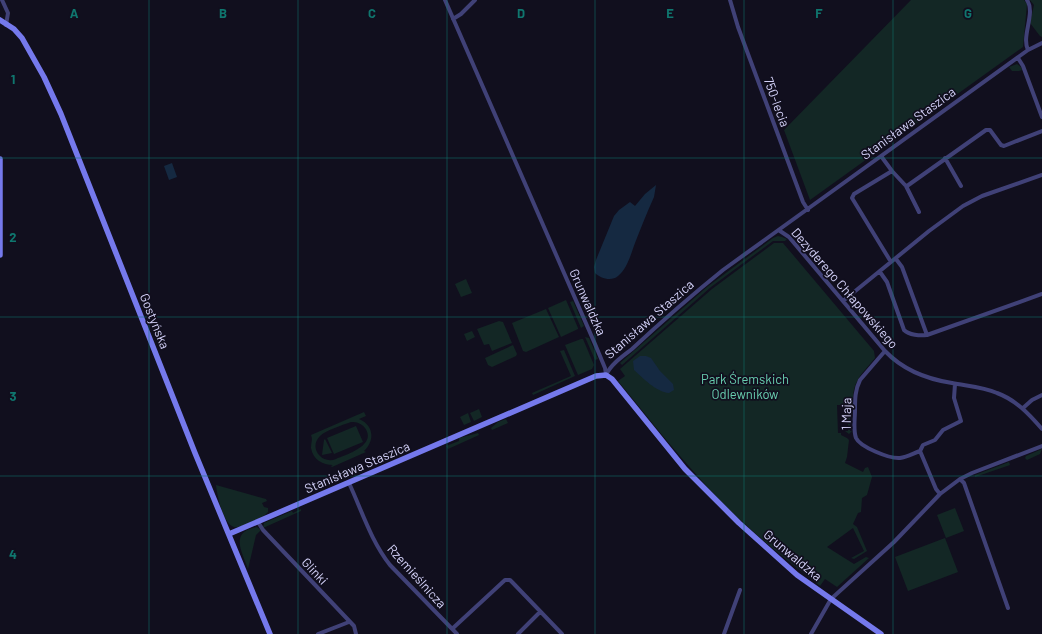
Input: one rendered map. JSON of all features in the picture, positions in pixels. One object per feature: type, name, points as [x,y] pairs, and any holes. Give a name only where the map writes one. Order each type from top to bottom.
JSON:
[{"type":"main road","name":"Gostyńska","points":[[0,20],[3,25],[17,31],[57,104],[195,453],[270,634]]},
{"type":"main road","points":[[0,159],[0,255]]},
{"type":"main road","name":"Stanisława Staszica","points":[[229,534],[596,376],[606,375]]},
{"type":"main road","name":"Grunwaldzka","points":[[606,375],[612,379],[680,463],[714,500],[797,575],[881,634]]},
{"type":"street","points":[[2,0],[8,13],[3,25]]},
{"type":"street","name":"Grunwaldzka","points":[[444,0],[454,18],[605,368],[606,375]]},
{"type":"street","points":[[454,18],[461,14],[475,0]]},
{"type":"street","name":"750-lecia","points":[[730,0],[738,27],[803,202],[808,210]]},
{"type":"street","points":[[1026,0],[1030,6],[1026,41],[1028,50]]},
{"type":"street","name":"Stanisława Staszica","points":[[606,375],[609,369],[700,289],[735,262],[780,231],[1028,50],[1042,43]]},
{"type":"street","points":[[1018,58],[1023,66],[1042,117]]},
{"type":"street","points":[[906,186],[911,184],[945,158],[986,130],[990,130],[1004,146],[1042,131]]},
{"type":"street","points":[[881,156],[906,186],[918,212]]},
{"type":"street","points":[[945,158],[961,186]]},
{"type":"street","points":[[891,262],[852,198],[854,194],[892,171]]},
{"type":"street","points":[[843,301],[966,204],[986,194],[1042,175]]},
{"type":"street","name":"Dezyderego Chłapowskiego","points":[[780,231],[789,237],[885,351],[897,362],[917,374],[932,379],[998,393],[1023,408],[1042,429]]},
{"type":"street","points":[[896,259],[902,267],[928,336]]},
{"type":"street","points":[[880,272],[886,282],[904,330],[910,334],[928,336],[1042,294]]},
{"type":"street","name":"1 Maja","points":[[885,351],[860,380],[855,394],[854,418],[856,440],[868,449],[892,458],[902,458],[920,451],[923,445],[935,440],[943,430],[961,421],[954,398],[955,384]]},
{"type":"street","points":[[1023,408],[1032,400],[1042,395]]},
{"type":"street","points":[[811,634],[831,599],[894,542],[940,494],[960,479],[972,473],[1042,446]]},
{"type":"street","points":[[920,451],[940,494]]},
{"type":"street","points":[[960,479],[964,484],[1008,608]]},
{"type":"street","name":"Rzemieślnicza","points":[[349,483],[375,543],[382,555],[457,634]]},
{"type":"street","name":"Glinki","points":[[258,522],[263,530],[354,626],[356,634]]},
{"type":"street","points":[[452,629],[505,580],[510,580],[562,634]]},
{"type":"street","points":[[724,634],[740,590]]},
{"type":"street","points":[[518,634],[540,612]]},
{"type":"street","points":[[318,634],[349,622]]},
{"type":"green space","points":[[911,0],[1024,0],[1027,4],[1023,47],[810,200],[784,130]]},
{"type":"green space","points":[[1030,0],[1042,0],[1042,37],[1030,23],[1034,5]]},
{"type":"green space","points":[[1017,64],[1022,70],[1012,71],[1009,67]]},
{"type":"green space","points":[[778,236],[787,239],[785,241],[773,241],[711,287],[622,365],[620,363],[707,287],[773,238]]},
{"type":"green space","name":"Park Śremskich Odlewników","points":[[774,243],[783,243],[874,351],[875,358],[858,379],[854,390],[853,405],[850,405],[850,431],[852,431],[849,434],[845,431],[848,431],[848,405],[837,405],[838,433],[841,433],[841,435],[849,440],[845,463],[863,472],[865,468],[868,467],[872,477],[867,495],[862,498],[861,512],[858,513],[853,524],[857,527],[867,551],[854,559],[851,558],[864,551],[853,528],[827,547],[854,564],[866,557],[869,558],[837,587],[825,579],[820,586],[743,522],[693,471],[618,381],[625,376],[620,369],[712,289]]},
{"type":"green space","points":[[466,279],[472,293],[461,297],[455,284]]},
{"type":"green space","points":[[566,300],[578,329],[561,337],[548,308]]},
{"type":"green space","points":[[573,301],[584,326],[581,328],[570,302]]},
{"type":"green space","points":[[546,309],[559,337],[526,352],[523,351],[512,323]]},
{"type":"green space","points":[[499,321],[503,322],[512,343],[492,351],[489,344],[484,345],[477,329]]},
{"type":"green space","points":[[472,331],[475,337],[467,341],[464,334]]},
{"type":"green space","points":[[585,337],[589,338],[598,359],[595,360]]},
{"type":"green space","points":[[583,339],[594,365],[592,369],[578,375],[565,345]]},
{"type":"green space","points":[[513,345],[517,354],[516,356],[492,367],[488,365],[485,358]]},
{"type":"green space","points":[[564,350],[575,376],[533,395],[532,393],[571,376],[560,351]]},
{"type":"green space","points":[[479,409],[482,417],[474,421],[470,413]]},
{"type":"green space","points":[[364,412],[366,416],[359,419],[368,425],[371,438],[368,447],[364,451],[366,452],[332,467],[331,466],[333,465],[322,463],[314,456],[311,448],[311,435]],"holes":[[[351,422],[360,424],[365,428],[368,434],[364,444],[360,448],[336,459],[326,460],[322,458],[318,454],[315,446],[320,436],[330,430]]]},
{"type":"green space","points":[[468,413],[471,422],[464,425],[460,417]]},
{"type":"green space","points":[[506,419],[508,423],[492,430],[491,428],[498,422]]},
{"type":"green space","points":[[356,426],[363,442],[334,454],[327,438]]},
{"type":"green space","points":[[478,433],[479,435],[448,449],[446,446],[459,441],[459,438]]},
{"type":"green space","points":[[325,439],[332,453],[322,455],[324,440]]},
{"type":"green space","points":[[1042,449],[1040,454],[1027,460],[1025,458],[1026,456]]},
{"type":"green space","points":[[1009,462],[1010,465],[975,477],[975,475]]},
{"type":"green space","points":[[216,485],[266,499],[267,501],[262,503],[264,507],[268,508],[268,512],[264,516],[242,526],[234,527],[230,525],[219,502]]},
{"type":"green space","points":[[955,508],[964,531],[946,538],[937,515]]},
{"type":"green space","points":[[301,509],[301,511],[263,528],[264,523],[292,511],[293,513]]},
{"type":"green space","points":[[257,527],[261,530],[256,535],[248,569],[241,549],[240,538],[248,529]]},
{"type":"green space","points":[[945,538],[958,572],[908,591],[895,557]]},
{"type":"water","points":[[172,163],[177,177],[169,180],[164,166]]},
{"type":"water","points":[[656,185],[654,197],[624,269],[618,276],[612,279],[606,279],[597,275],[594,267],[596,260],[614,216],[619,210],[630,202],[635,206],[645,194]]},
{"type":"water","points":[[640,356],[651,358],[660,371],[673,384],[674,390],[669,393],[659,390],[634,370],[633,361]]}]
